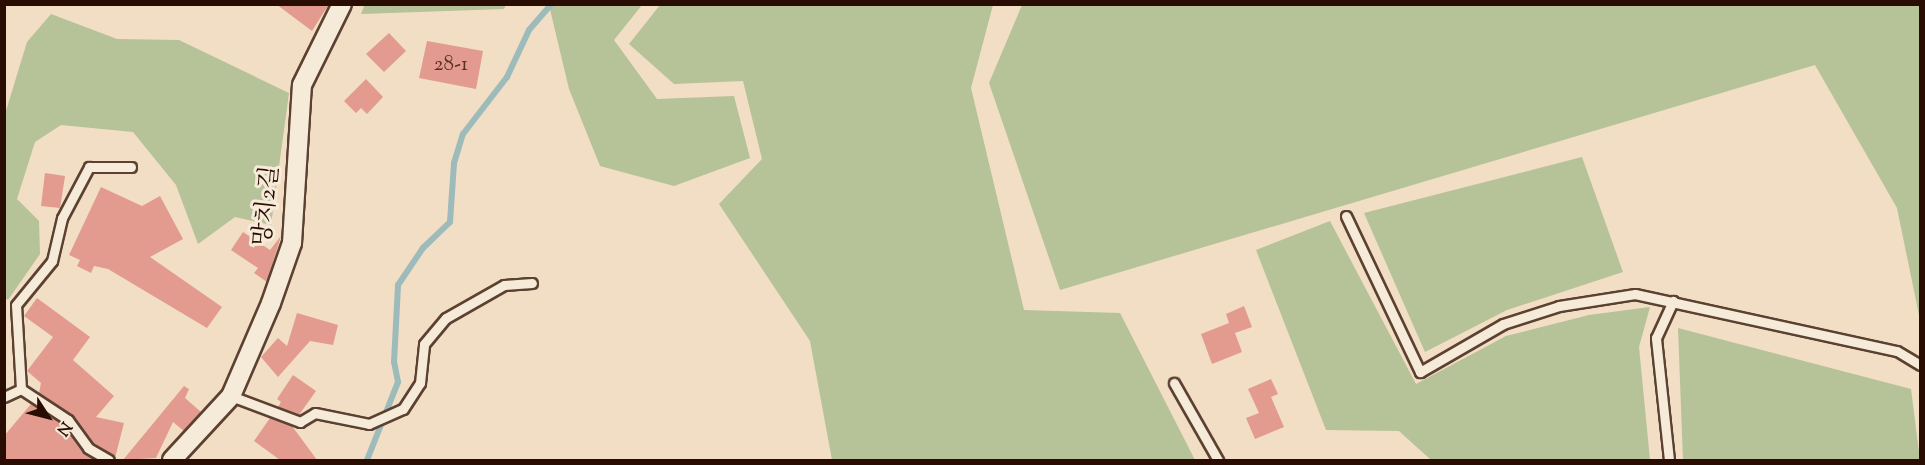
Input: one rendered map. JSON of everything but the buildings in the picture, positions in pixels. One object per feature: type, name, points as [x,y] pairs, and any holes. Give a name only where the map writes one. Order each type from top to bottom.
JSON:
[{"type":"street","name":"망치2길","points":[[172,460],[231,396],[292,243],[302,85],[342,4]]},
{"type":"lane","points":[[21,389],[16,305],[52,261],[62,218],[89,167],[131,167]]},
{"type":"lane","points":[[1346,216],[1420,372],[1503,324],[1559,306],[1635,294],[1897,351],[1920,365]]},
{"type":"lane","points":[[231,396],[300,422],[315,413],[369,424],[403,410],[420,383],[424,344],[446,318],[504,285],[532,283]]},
{"type":"lane","points":[[1669,460],[1656,338],[1673,301]]},
{"type":"lane","points":[[1174,383],[1218,460]]},
{"type":"lane","points":[[4,397],[21,389]]},
{"type":"lane","points":[[21,389],[68,420],[88,448],[109,460]]},
{"type":"green space","points":[[365,4],[506,5],[504,9],[361,14]]},
{"type":"green space","points":[[549,5],[642,5],[614,40],[657,99],[734,96],[750,158],[674,186],[600,166],[569,89]]},
{"type":"green space","points":[[660,5],[993,5],[971,88],[1024,310],[1120,313],[1195,460],[832,460],[810,341],[719,204],[762,159],[743,81],[674,84],[629,44]]},
{"type":"green space","points":[[1022,5],[1920,5],[1920,320],[1897,208],[1815,65],[1060,290],[989,83]]},
{"type":"green space","points":[[51,14],[117,39],[179,40],[289,93],[271,225],[235,217],[198,244],[176,185],[133,132],[61,125],[35,142],[17,199],[39,221],[40,254],[8,300],[5,298],[5,114],[27,42]]},
{"type":"green space","points":[[1582,157],[1623,272],[1507,310],[1425,352],[1364,213]]},
{"type":"green space","points":[[1330,221],[1416,384],[1506,336],[1589,315],[1650,307],[1639,347],[1650,460],[1431,460],[1399,431],[1326,430],[1256,250]]},
{"type":"green space","points":[[1678,328],[1911,389],[1920,460],[1683,460]]},
{"type":"waterway","points":[[367,460],[398,382],[394,362],[398,285],[423,248],[450,222],[454,163],[463,134],[507,77],[529,30],[552,4]]}]
